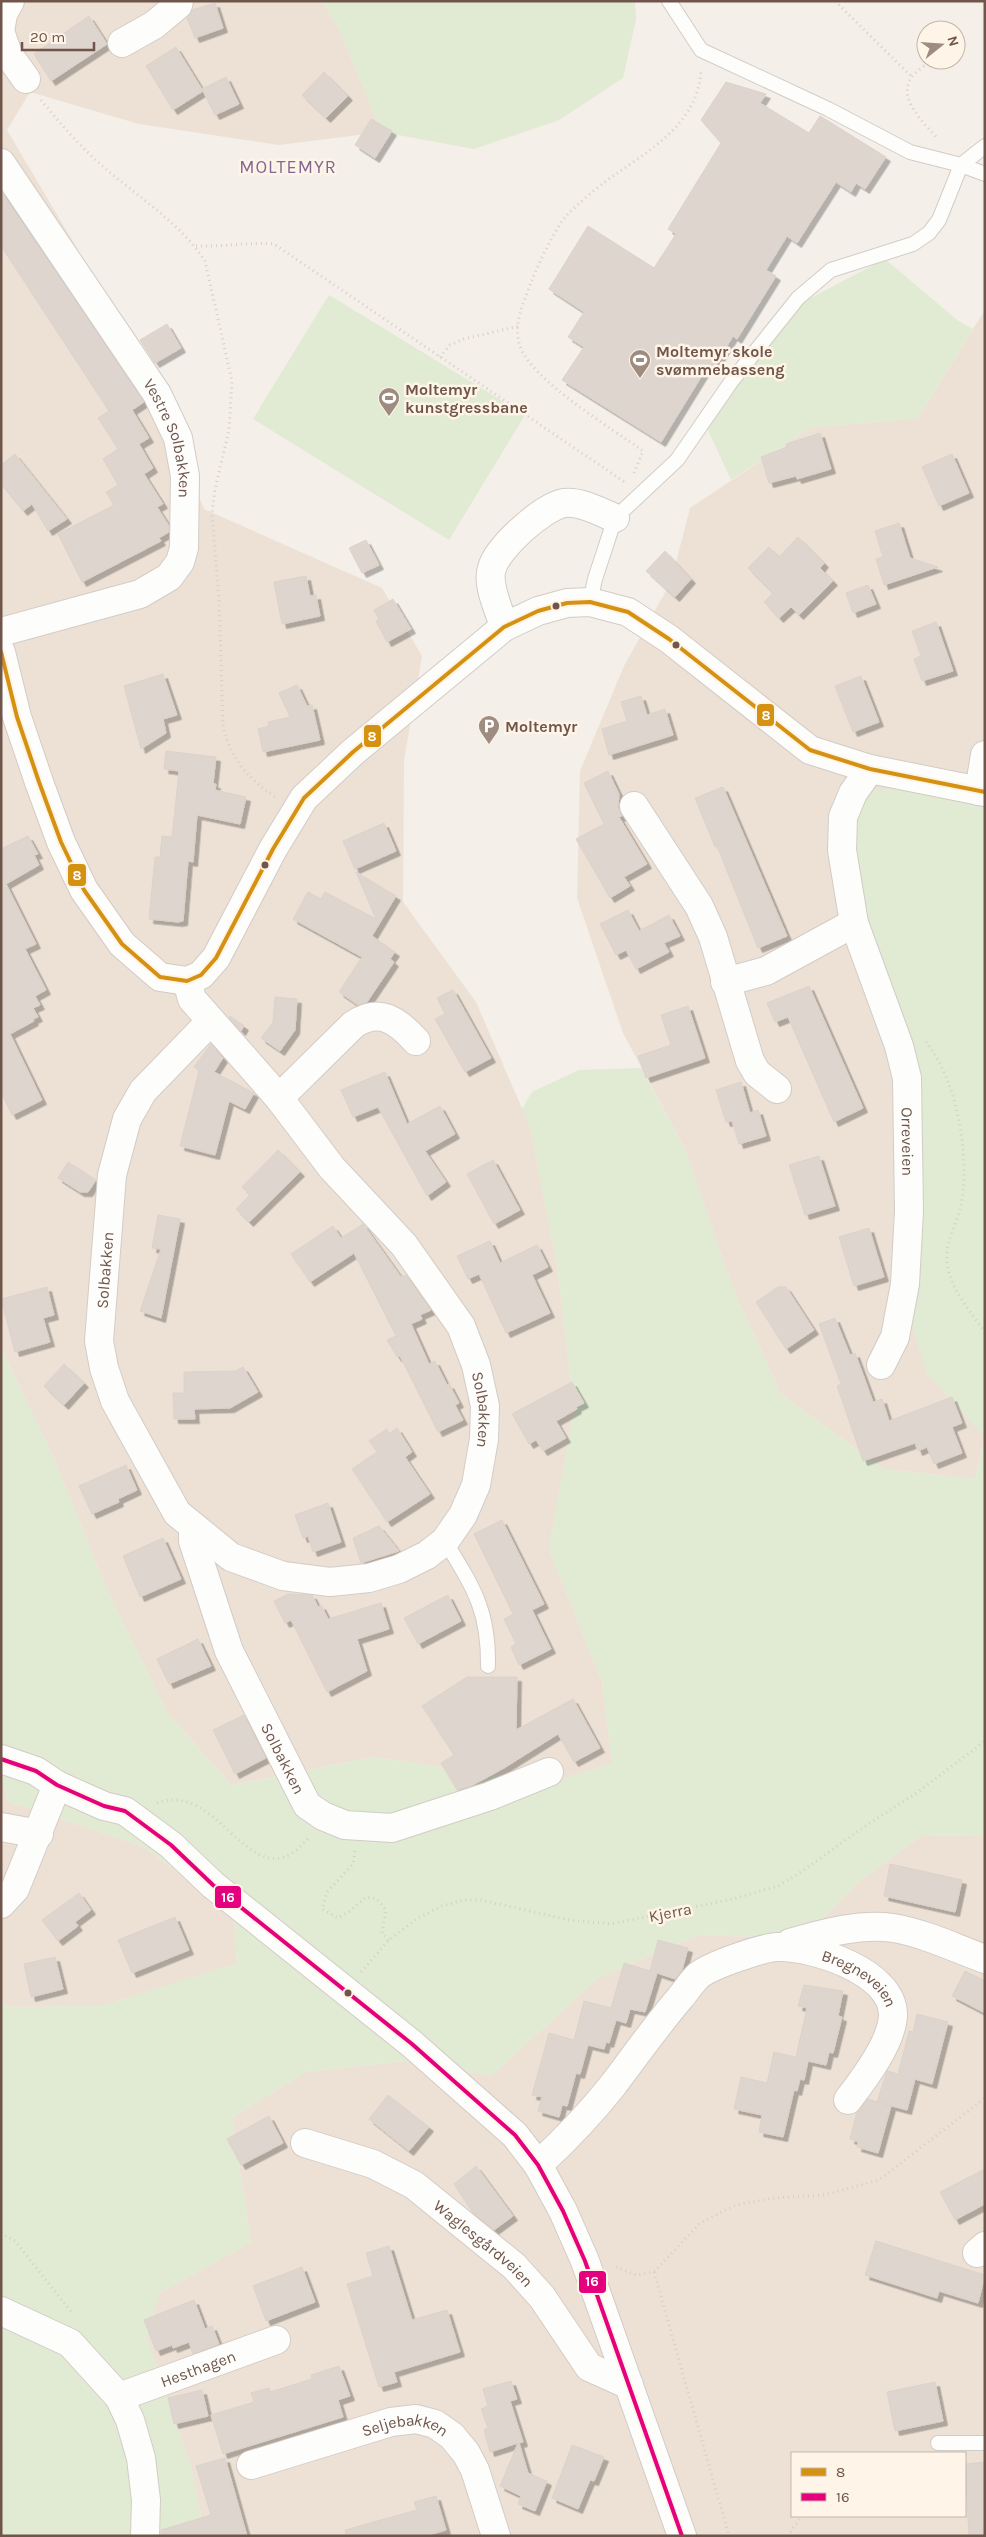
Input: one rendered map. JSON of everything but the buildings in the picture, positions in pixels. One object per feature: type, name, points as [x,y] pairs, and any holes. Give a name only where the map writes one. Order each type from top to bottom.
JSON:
[{"type":"street","points":[[1,26],[3,14],[10,1]]},
{"type":"street","points":[[122,43],[154,25],[178,5],[179,1]]},
{"type":"street","points":[[1,34],[8,54],[26,79]]},
{"type":"street","name":"Vestre Solbakken","points":[[1,163],[156,394],[178,438],[185,476],[184,548],[180,562],[169,577],[140,594],[1,632]]},
{"type":"street","points":[[504,627],[491,581],[492,568],[501,550],[545,510],[564,504],[589,508],[615,518]]},
{"type":"street","points":[[1,652],[17,716],[39,782],[61,842],[84,890],[128,949],[160,977],[187,981],[201,975],[216,958],[273,849],[304,798],[352,752],[504,627],[538,611],[567,603],[590,602],[628,612],[669,639],[810,750],[870,769],[982,791],[985,755]]},
{"type":"street","name":"Orreveien","points":[[870,769],[853,793],[842,818],[842,850],[854,923],[899,1046],[907,1078],[909,1211],[905,1284],[895,1337],[881,1365]]},
{"type":"street","points":[[634,806],[700,906],[713,937],[750,1061],[757,1073],[777,1089]]},
{"type":"street","points":[[725,982],[766,971],[854,923]]},
{"type":"street","name":"Solbakken","points":[[187,981],[192,1000],[279,1098],[332,1168],[404,1245],[461,1326],[476,1365],[485,1406],[484,1439],[476,1485],[463,1515],[446,1541],[427,1555],[399,1569],[369,1578],[330,1582],[283,1576],[231,1557],[193,1528],[177,1513],[115,1401],[104,1368],[99,1341],[112,1175],[127,1119],[142,1091],[206,1026],[212,1023]]},
{"type":"street","points":[[279,1098],[364,1018],[376,1015],[386,1018],[404,1028],[416,1041]]},
{"type":"street","name":"Solbakken","points":[[193,1528],[193,1541],[229,1651],[307,1805],[334,1820]]},
{"type":"street","points":[[1,1759],[36,1771],[57,1784],[104,1806],[125,1811],[171,1845],[213,1885],[342,1990],[412,2044],[515,2135],[538,2165],[563,2211],[585,2261],[682,2536]]},
{"type":"street","points":[[334,1820],[392,1828],[490,1796],[549,1772]]},
{"type":"street","points":[[1,1904],[15,1889],[39,1834],[57,1784]]},
{"type":"street","points":[[1,1827],[39,1834]]},
{"type":"street","name":"Bregneveien","points":[[538,2165],[612,2087],[654,2029],[700,1975],[734,1958],[862,1927],[893,1928],[928,1937],[985,1959]]},
{"type":"street","name":"Bregneveien","points":[[776,1947],[819,1953],[835,1958],[869,1976],[884,1989],[889,1997],[893,2014],[888,2032],[869,2073],[848,2100]]},
{"type":"street","name":"Waglesgårdveien","points":[[305,2143],[373,2164],[414,2185],[514,2266],[542,2297],[589,2367],[629,2385]]},
{"type":"street","points":[[1,2311],[70,2343],[119,2397],[130,2420],[141,2458],[146,2500],[145,2536]]},
{"type":"street","name":"Hesthagen","points":[[119,2397],[276,2340]]},
{"type":"street","name":"Seljebakken","points":[[251,2465],[391,2422],[416,2419],[435,2424],[452,2436],[475,2470],[496,2536]]},
{"type":"lane","points":[[669,1],[701,50],[828,109],[910,152],[985,174]]},
{"type":"lane","points":[[590,602],[595,579],[615,518],[677,460],[731,382],[798,298],[831,270],[913,244],[929,233],[939,220],[956,164],[985,146]]},
{"type":"lane","points":[[446,1541],[476,1592],[484,1614],[489,1638],[488,1666]]},
{"type":"lane","points":[[938,2443],[985,2443]]},
{"type":"path","points":[[836,1],[912,77]]},
{"type":"path","points":[[195,246],[224,248],[252,243],[274,244],[629,485],[643,451],[560,392],[534,368],[520,346],[518,317],[534,276],[564,218],[607,181],[658,145],[676,127],[694,102],[700,82],[701,50]]},
{"type":"path","points":[[920,70],[912,77],[907,87],[910,103],[917,115],[948,151],[956,164]]},
{"type":"path","points":[[440,357],[450,345],[464,339],[519,326]]},
{"type":"path","points":[[920,1037],[927,1043],[949,1081],[964,1144],[961,1206],[950,1238],[947,1262],[960,1298],[985,1332]]},
{"type":"path","name":"Kjerra","points":[[342,1990],[389,1940],[418,1918],[442,1906],[463,1900],[481,1900],[569,1920],[611,1924],[733,1899],[778,1886],[918,1792],[985,1741]]},
{"type":"path","points":[[140,1822],[150,1807],[159,1802],[173,1799],[188,1801],[202,1807],[242,1844],[264,1856],[275,1858],[291,1854],[317,1831],[334,1820],[355,1849],[353,1864],[327,1892],[322,1909],[338,1918],[350,1911],[366,1897],[377,1898],[386,1910],[382,1933],[389,1940]]},
{"type":"path","points":[[585,2261],[606,2262],[636,2275],[654,2272],[700,2223],[736,2205],[774,2198],[824,2195],[879,2180],[985,2098]]},
{"type":"path","points":[[1,2233],[15,2241],[75,2317]]},
{"type":"path","points":[[654,2272],[729,2536]]},
{"type":"path","points":[[787,2536],[801,2517]]},
{"type":"shaded area","points":[[1,1],[322,1],[338,27],[382,132],[279,145],[139,124],[30,92],[7,130],[150,372],[204,509],[382,588],[422,656],[404,760],[403,902],[476,1002],[530,1127],[557,1264],[574,1408],[549,1549],[602,1682],[612,1763],[549,1783],[373,1757],[232,1785],[168,1714],[106,1587],[54,1458],[1,1349]]},
{"type":"shaded area","points":[[985,310],[985,776],[879,1019],[909,1155],[926,1372],[985,1437],[975,1479],[884,1469],[781,1394],[732,1286],[686,1151],[623,1033],[577,898],[580,771],[624,666],[671,582],[690,508],[810,428],[918,418]]},
{"type":"shaded area","points":[[1,1766],[7,1801],[144,1847],[234,1915],[237,1964],[101,2006],[10,2007],[1,2002]]},
{"type":"shaded area","points":[[985,1835],[985,2536],[205,2536],[192,2471],[146,2336],[160,2293],[251,2242],[232,2118],[306,2072],[405,2061],[491,2076],[598,1978],[699,1935],[803,1938],[859,1882],[921,1836]]},
{"type":"green space","points":[[322,1],[635,1],[636,19],[623,78],[559,120],[474,149],[382,132],[338,27]]},
{"type":"green space","points":[[885,259],[957,320],[973,329],[918,418],[810,428],[731,480],[707,428],[780,314]]},
{"type":"green space","name":"Moltemyr kunstgressbane","points":[[329,295],[525,415],[449,540],[253,419]]},
{"type":"green space","points":[[985,776],[985,1437],[926,1372],[904,1298],[909,1155],[879,1019],[837,883],[858,792]]},
{"type":"green space","points":[[641,1068],[686,1151],[732,1286],[781,1394],[884,1469],[975,1479],[985,1438],[985,1835],[921,1836],[859,1882],[803,1938],[699,1935],[598,1978],[491,2076],[405,2061],[306,2072],[232,2118],[251,2242],[160,2293],[146,2336],[192,2471],[205,2536],[1,2536],[1,2002],[10,2007],[101,2006],[237,1963],[234,1915],[144,1847],[7,1801],[1,1766],[1,1349],[54,1458],[106,1587],[168,1714],[232,1785],[373,1757],[549,1783],[612,1763],[602,1682],[549,1549],[574,1408],[557,1264],[530,1127],[522,1109],[532,1092],[579,1070]]},
{"type":"transit line","name":"8","points":[[1,652],[17,717],[39,782],[61,842],[84,890],[122,944],[160,977],[187,981],[201,975],[216,958],[273,849],[304,798],[353,752],[504,627],[538,611],[567,603],[590,602],[628,612],[669,639],[810,750],[870,769],[985,792]]},
{"type":"transit line","name":"16","points":[[1,1759],[36,1771],[57,1785],[104,1806],[125,1811],[171,1845],[213,1885],[412,2044],[515,2135],[538,2165],[563,2211],[585,2261],[682,2536]]},
{"type":"place","name":"Moltemyr skole svømmebasseng","points":[[640,379]]},
{"type":"place","name":"Moltemyr kunstgressbane","points":[[389,417]]},
{"type":"place","name":"Moltemyr","points":[[489,745]]},
{"type":"district","name":"MOLTEMYR","points":[[288,167]]}]
